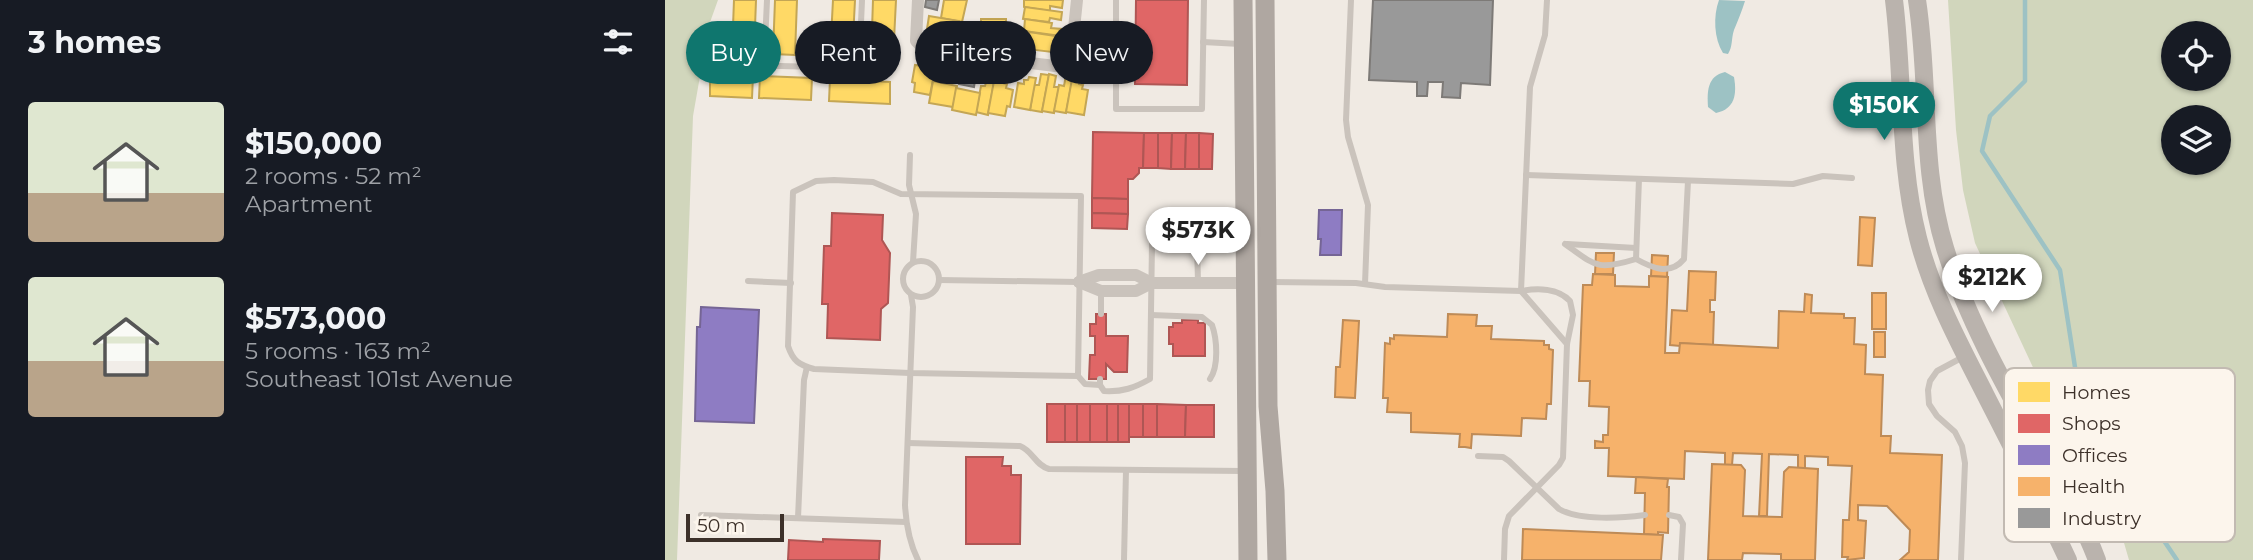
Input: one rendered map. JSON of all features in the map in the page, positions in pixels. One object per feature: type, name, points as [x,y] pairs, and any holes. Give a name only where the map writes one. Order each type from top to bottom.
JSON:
[{"type":"main road","points":[[1243,0],[1248,560]]},
{"type":"main road","points":[[1265,0],[1268,406],[1277,560]]},
{"type":"main road","points":[[1894,0],[1900,46],[1905,168],[1910,204],[1923,257],[1947,319],[2004,433]]},
{"type":"main road","points":[[1917,0],[1924,58],[1929,167],[1939,226],[1963,297],[2004,377]]},
{"type":"main road","points":[[1244,44],[1254,48],[1255,83],[1266,96]]},
{"type":"main road","points":[[1965,355],[1973,354],[1980,358],[2004,405]]},
{"type":"main road","points":[[2059,542],[2068,560]]},
{"type":"main road","points":[[2088,542],[2097,560]]},
{"type":"street","points":[[918,0],[916,41],[925,50],[1055,66],[1067,62],[1071,57],[1077,0]]},
{"type":"street","points":[[1079,282],[1099,275],[1136,275],[1152,283],[1245,283]]},
{"type":"street","points":[[1079,282],[1101,290],[1136,291],[1152,283]]},
{"type":"lane","points":[[766,21],[767,0]]},
{"type":"lane","points":[[861,21],[862,0]]},
{"type":"lane","points":[[1116,0],[1116,109],[1202,109],[1204,0]]},
{"type":"lane","points":[[1350,0],[1346,120],[1368,205],[1365,285]]},
{"type":"lane","points":[[1547,0],[1545,35],[1530,87],[1521,290],[1567,344]]},
{"type":"lane","points":[[1203,42],[1244,44]]},
{"type":"lane","points":[[910,155],[909,185],[916,214],[913,262]]},
{"type":"lane","points":[[1526,175],[1793,184],[1823,176],[1852,178]]},
{"type":"lane","points":[[1636,259],[1639,179]]},
{"type":"lane","points":[[1078,376],[814,369],[793,359],[788,346],[793,192],[816,181],[834,180],[873,182],[901,194],[1081,196],[1078,376],[1085,384],[1100,382],[1104,391],[1133,388],[1150,379],[1152,243]]},
{"type":"lane","points":[[1636,248],[1565,244],[1595,265],[1615,265],[1636,259],[1651,268],[1667,269],[1678,266],[1684,259],[1688,181]]},
{"type":"lane","points":[[1197,244],[1198,284]]},
{"type":"lane","points":[[913,262],[927,262],[938,272],[939,280],[937,287],[926,297],[918,298],[906,291],[902,278],[913,262]]},
{"type":"lane","points":[[939,280],[1079,282]]},
{"type":"lane","points":[[748,281],[791,283]]},
{"type":"lane","points":[[1245,283],[1365,285],[1385,288],[1535,288],[1552,291],[1570,301],[1573,315],[1567,344],[1563,458],[1509,516],[1506,522],[1504,560]]},
{"type":"lane","points":[[1101,290],[1101,314]]},
{"type":"lane","points":[[911,295],[913,307],[906,522],[912,548],[918,560]]},
{"type":"lane","points":[[1151,314],[1202,317],[1212,325],[1215,360],[1213,376],[1210,379]]},
{"type":"lane","points":[[1961,560],[1965,463],[1962,446],[1955,432],[1937,416],[1929,404],[1928,390],[1937,371],[1965,355]]},
{"type":"lane","points":[[798,518],[803,380],[807,367]]},
{"type":"lane","points":[[908,443],[1020,446],[1028,451],[1040,467],[1049,469],[1247,471]]},
{"type":"lane","points":[[1478,456],[1503,457],[1559,509],[1567,513],[1620,518],[1646,515]]},
{"type":"lane","points":[[1124,560],[1126,470]]},
{"type":"lane","points":[[701,515],[906,522]]},
{"type":"lane","points":[[1669,515],[1679,517],[1683,524],[1681,560]]},
{"type":"green space","points":[[665,0],[718,0],[710,21],[686,21],[686,84],[699,84],[693,116],[677,560],[665,560]]},
{"type":"green space","points":[[1948,0],[2253,0],[2253,560],[2129,560],[2124,542],[2235,542],[2235,368],[2033,368],[1975,243],[1963,190],[1956,130]]},
{"type":"water","points":[[1719,0],[1745,1],[1728,54],[1723,53],[1716,34]]},
{"type":"water","points":[[1725,72],[1734,77],[1735,95],[1727,108],[1716,113],[1708,107],[1708,90],[1711,81]]},
{"type":"building: Homes","points":[[734,0],[756,0],[755,21],[733,21]]},
{"type":"building: Homes","points":[[775,0],[797,0],[795,55],[781,54],[781,21],[774,21]]},
{"type":"building: Homes","points":[[833,0],[855,0],[854,21],[832,21]]},
{"type":"building: Homes","points":[[873,0],[896,0],[895,21],[872,21]]},
{"type":"building: Homes","points":[[944,0],[967,0],[962,21],[941,18]]},
{"type":"building: Homes","points":[[1024,0],[1063,0],[1062,8],[1050,6],[1050,11],[1024,7]]},
{"type":"building: Homes","points":[[1025,7],[1062,12],[1061,20],[1050,18],[1049,22],[1023,19]]},
{"type":"building: Homes","points":[[929,16],[959,21],[928,21]]},
{"type":"building: Homes","points":[[981,19],[1006,19],[1006,21]]},
{"type":"building: Homes","points":[[1025,19],[1050,23],[1050,35],[1036,33],[1036,21]]},
{"type":"building: Homes","points":[[1036,33],[1050,35],[1050,52],[1036,50]]},
{"type":"building: Homes","points":[[1041,74],[1049,75],[1042,112],[1030,110],[1034,85],[1039,85]]},
{"type":"building: Homes","points":[[1049,74],[1050,84],[1059,87],[1054,113],[1042,111]]},
{"type":"building: Homes","points":[[781,77],[795,77],[795,84],[812,84],[811,100],[759,98],[760,84],[781,84]]},
{"type":"building: Homes","points":[[915,83],[932,84],[930,95],[914,92]]},
{"type":"building: Homes","points":[[710,84],[753,84],[752,98],[710,96]]},
{"type":"building: Homes","points":[[830,84],[890,84],[890,104],[829,101]]},
{"type":"building: Homes","points":[[932,84],[957,86],[953,107],[929,103]]},
{"type":"building: Homes","points":[[993,84],[1007,84],[1006,88],[1013,90],[1010,107],[1007,106],[1005,116],[988,113]]},
{"type":"building: Homes","points":[[994,84],[988,115],[976,112],[981,86]]},
{"type":"building: Homes","points":[[1018,84],[1035,84],[1030,110],[1014,107]]},
{"type":"building: Homes","points":[[1071,84],[1066,113],[1054,111],[1059,85]]},
{"type":"building: Homes","points":[[1071,84],[1083,85],[1082,89],[1088,90],[1084,115],[1066,112]]},
{"type":"building: Homes","points":[[956,88],[980,93],[976,115],[952,110]]},
{"type":"building: Shops","points":[[1136,0],[1188,0],[1187,85],[1135,84],[1153,84],[1153,21],[1136,21]]},
{"type":"building: Shops","points":[[1093,132],[1144,133],[1143,168],[1139,168],[1139,173],[1133,179],[1128,179],[1128,199],[1092,198]]},
{"type":"building: Shops","points":[[1144,133],[1158,133],[1158,168],[1143,168]]},
{"type":"building: Shops","points":[[1158,133],[1172,133],[1171,169],[1158,168]]},
{"type":"building: Shops","points":[[1172,133],[1186,133],[1185,169],[1171,169]]},
{"type":"building: Shops","points":[[1186,133],[1199,133],[1199,169],[1185,169]]},
{"type":"building: Shops","points":[[1199,133],[1213,134],[1212,169],[1199,169]]},
{"type":"building: Shops","points":[[1092,198],[1128,199],[1128,214],[1092,213]]},
{"type":"building: Shops","points":[[832,213],[883,215],[882,240],[890,253],[888,303],[881,309],[880,340],[827,338],[828,304],[822,304],[824,246],[831,246]]},
{"type":"building: Shops","points":[[1092,213],[1128,214],[1127,229],[1092,228]]},
{"type":"building: Shops","points":[[1096,314],[1106,314],[1106,336],[1128,336],[1127,372],[1114,372],[1106,364],[1106,379],[1089,379],[1090,355],[1095,355],[1095,336],[1090,336],[1090,324],[1096,324]]},
{"type":"building: Shops","points":[[1182,320],[1205,323],[1205,356],[1173,356],[1173,344],[1169,344],[1169,327],[1173,327],[1173,323],[1182,323]]},
{"type":"building: Shops","points":[[1047,404],[1065,404],[1065,442],[1047,442]]},
{"type":"building: Shops","points":[[1065,404],[1077,404],[1077,442],[1065,442]]},
{"type":"building: Shops","points":[[1077,404],[1090,404],[1090,442],[1077,442]]},
{"type":"building: Shops","points":[[1090,404],[1107,404],[1107,442],[1090,442]]},
{"type":"building: Shops","points":[[1107,404],[1118,404],[1118,442],[1107,442]]},
{"type":"building: Shops","points":[[1118,404],[1129,404],[1129,442],[1118,442]]},
{"type":"building: Shops","points":[[1129,404],[1143,404],[1143,437],[1129,437]]},
{"type":"building: Shops","points":[[1143,404],[1157,404],[1157,437],[1143,437]]},
{"type":"building: Shops","points":[[1157,404],[1186,405],[1185,437],[1157,437]]},
{"type":"building: Shops","points":[[1186,405],[1214,405],[1214,437],[1185,437]]},
{"type":"building: Shops","points":[[966,457],[1003,457],[1002,466],[1011,466],[1011,475],[1021,475],[1020,544],[966,544]]},
{"type":"building: Shops","points":[[823,539],[880,541],[879,560],[788,560],[789,540],[823,542]]},
{"type":"building: Offices","points":[[1319,210],[1342,210],[1341,255],[1320,255]]},
{"type":"building: Offices","points":[[701,307],[759,310],[754,423],[695,421],[697,327],[700,327]]},
{"type":"building: Health","points":[[1860,217],[1875,218],[1872,266],[1858,265]]},
{"type":"building: Health","points":[[1596,253],[1614,253],[1613,274],[1595,274]]},
{"type":"building: Health","points":[[1652,255],[1668,256],[1667,277],[1651,276]]},
{"type":"building: Health","points":[[1689,271],[1716,272],[1715,300],[1710,300],[1710,312],[1714,312],[1713,345],[1670,345],[1672,310],[1687,311]]},
{"type":"building: Health","points":[[1593,274],[1615,275],[1615,286],[1649,287],[1649,276],[1668,277],[1665,353],[1679,353],[1680,343],[1778,348],[1779,311],[1804,312],[1805,294],[1812,295],[1811,313],[1844,314],[1844,318],[1855,318],[1854,344],[1866,345],[1865,374],[1883,375],[1881,436],[1891,436],[1890,453],[1942,455],[1938,560],[1900,560],[1909,552],[1910,530],[1887,506],[1858,505],[1858,520],[1866,521],[1864,558],[1847,560],[1848,557],[1842,557],[1843,520],[1849,520],[1852,466],[1828,465],[1828,457],[1805,456],[1805,468],[1798,468],[1798,455],[1769,454],[1767,516],[1759,516],[1762,454],[1733,453],[1732,465],[1725,465],[1725,453],[1685,451],[1684,479],[1608,476],[1609,448],[1595,448],[1595,441],[1603,442],[1603,435],[1608,435],[1609,407],[1589,406],[1590,381],[1579,381],[1583,285],[1592,285]]},
{"type":"building: Health","points":[[1872,293],[1886,293],[1886,329],[1872,329]]},
{"type":"building: Health","points":[[1448,314],[1477,315],[1476,326],[1492,326],[1491,339],[1544,341],[1544,345],[1549,345],[1549,349],[1553,350],[1551,404],[1547,404],[1546,419],[1522,418],[1521,436],[1472,434],[1471,448],[1459,447],[1460,434],[1411,432],[1411,413],[1387,412],[1388,398],[1383,398],[1385,343],[1390,344],[1390,338],[1394,339],[1394,335],[1447,337]]},
{"type":"building: Health","points":[[1343,320],[1359,321],[1355,398],[1335,397],[1336,367],[1340,367]]},
{"type":"building: Health","points":[[1874,332],[1885,332],[1885,357],[1874,357]]},
{"type":"building: Health","points":[[1712,464],[1741,465],[1745,470],[1743,516],[1782,517],[1784,472],[1789,467],[1818,469],[1815,560],[1781,560],[1781,554],[1743,553],[1742,560],[1708,560]]},
{"type":"building: Health","points":[[1636,477],[1668,479],[1668,533],[1644,534],[1645,493],[1635,493]]},
{"type":"building: Health","points":[[1523,529],[1663,535],[1661,560],[1522,560]]},
{"type":"building: Industry","points":[[926,0],[939,0],[937,10],[925,7]]},
{"type":"building: Industry","points":[[1373,0],[1493,0],[1490,85],[1461,83],[1460,98],[1442,97],[1443,82],[1428,82],[1427,96],[1417,96],[1417,82],[1369,80]]},
{"type":"waterway","points":[[2025,0],[2025,81],[1990,116],[1982,151],[2060,270],[2075,368]]},
{"type":"waterway","points":[[2165,542],[2177,560]]}]
